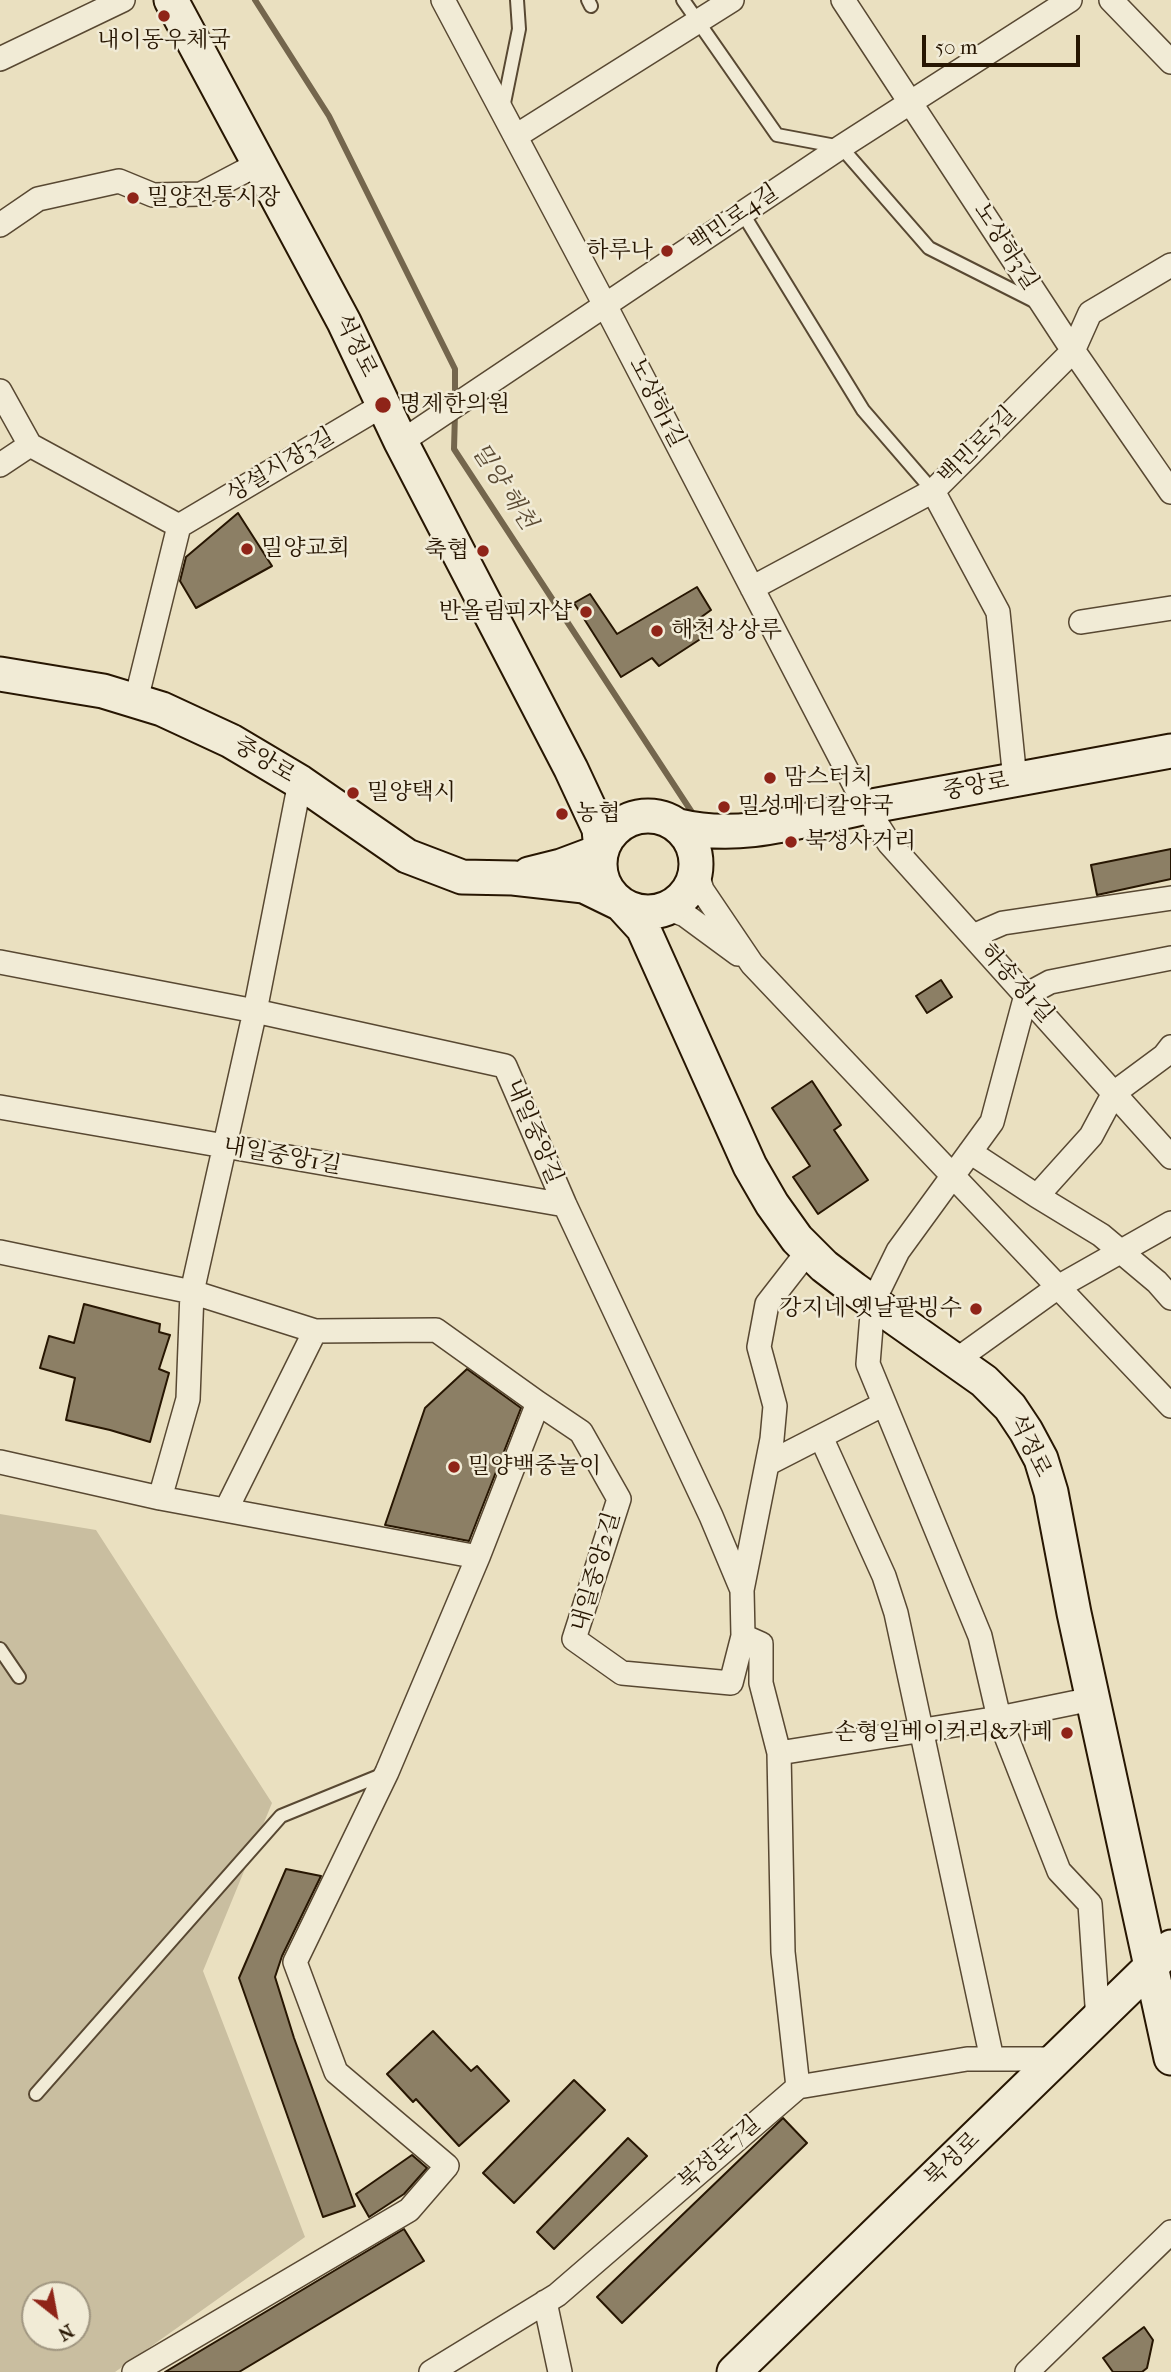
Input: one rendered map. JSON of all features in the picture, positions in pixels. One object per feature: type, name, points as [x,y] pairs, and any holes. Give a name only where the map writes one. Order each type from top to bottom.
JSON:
[{"type":"street","points":[[0,60],[123,0]]},
{"type":"street","name":"석정로","points":[[171,0],[344,322],[383,405],[406,439],[571,769],[599,829],[601,851]]},
{"type":"street","name":"노상하1길","points":[[443,0],[606,306],[866,807]]},
{"type":"street","points":[[516,136],[732,0]]},
{"type":"street","name":"노상하3길","points":[[843,0],[1043,306],[1171,492]]},
{"type":"street","name":"백민로4길","points":[[406,439],[841,147],[912,104],[1070,0]]},
{"type":"street","points":[[1111,0],[1171,62]]},
{"type":"street","points":[[0,225],[38,199],[119,181],[153,195],[201,194],[260,163]]},
{"type":"street","name":"백민로5길","points":[[752,588],[933,491],[1073,351],[1090,313],[1171,265]]},
{"type":"street","points":[[0,391],[30,445],[179,526],[136,700]]},
{"type":"street","name":"상설시장3길","points":[[179,526],[383,405]]},
{"type":"street","points":[[0,465],[30,445]]},
{"type":"street","points":[[933,491],[998,612],[1015,780]]},
{"type":"street","points":[[1081,622],[1171,608]]},
{"type":"street","name":"중앙로","points":[[0,674],[103,691],[162,709],[231,741],[300,782],[407,856],[462,877],[513,878]]},
{"type":"street","name":"중앙로","points":[[782,827],[866,807],[1171,751]]},
{"type":"street","points":[[571,769],[613,804],[701,831],[782,827]]},
{"type":"street","points":[[160,1498],[188,1399],[192,1292],[255,1011],[300,782]]},
{"type":"street","name":"하송정1길","points":[[866,807],[889,843],[1171,1157]]},
{"type":"street","points":[[621,904],[610,894],[602,881],[599,866],[601,851],[618,826],[631,818],[663,820],[690,838],[696,854],[696,870],[702,890],[752,964],[1171,1406]]},
{"type":"street","points":[[513,878],[584,886],[635,910],[651,912],[667,908],[681,899],[691,886],[696,870],[782,827]]},
{"type":"street","points":[[513,878],[561,866],[601,851]]},
{"type":"street","points":[[973,936],[1003,923],[1171,898]]},
{"type":"street","name":"석정로","points":[[621,904],[643,928],[750,1166],[797,1238],[824,1266],[984,1381],[1010,1407],[1041,1459],[1051,1492],[1092,1699],[1160,1958],[1171,2058]]},
{"type":"street","points":[[667,908],[685,915],[752,964]]},
{"type":"street","points":[[667,908],[676,997]]},
{"type":"street","points":[[1098,2020],[1090,1903],[1059,1871],[999,1718],[980,1636],[868,1364],[873,1302],[898,1251],[992,1122],[1026,995],[1050,982],[1171,958]]},
{"type":"street","name":"내일중앙길","points":[[0,962],[255,1011],[505,1066],[565,1205],[711,1516],[742,1590]]},
{"type":"street","points":[[1037,1196],[1091,1136],[1114,1093],[1164,1056],[1171,1047]]},
{"type":"street","name":"내일중앙1길","points":[[0,1107],[565,1205]]},
{"type":"street","points":[[970,1152],[1101,1234],[1157,1282],[1171,1298]]},
{"type":"street","points":[[956,1361],[1058,1287],[1171,1223]]},
{"type":"street","points":[[742,1590],[768,1464],[775,1406],[759,1347],[767,1304],[808,1250]]},
{"type":"street","points":[[0,1252],[192,1292]]},
{"type":"street","name":"내일중앙2길","points":[[192,1292],[315,1331],[436,1330],[582,1432],[619,1499],[574,1639],[622,1673],[731,1683],[743,1636],[742,1590]]},
{"type":"street","points":[[226,1510],[315,1331]]},
{"type":"street","points":[[134,2372],[409,2210],[447,2165],[336,2072],[295,1962],[387,1773],[478,1557],[538,1403]]},
{"type":"street","points":[[768,1464],[884,1404]]},
{"type":"street","points":[[821,1437],[884,1576],[896,1613],[992,2059]]},
{"type":"street","points":[[0,1462],[160,1498],[478,1557]]},
{"type":"street","points":[[743,1636],[761,1644],[761,1683],[779,1753],[783,1952],[798,2087],[967,2059],[1056,2059]]},
{"type":"street","points":[[779,1753],[999,1718],[1092,1699]]},
{"type":"street","name":"북성로","points":[[734,2372],[1160,1958]]},
{"type":"street","name":"북성로7길","points":[[431,2372],[557,2295],[798,2087]]},
{"type":"street","points":[[1027,2372],[1171,2232]]},
{"type":"street","points":[[545,2302],[560,2372]]},
{"type":"lane","points":[[502,111],[519,29],[517,0]]},
{"type":"lane","points":[[683,0],[777,135],[841,147],[929,248],[1043,306]]},
{"type":"lane","points":[[743,214],[863,410],[933,491]]},
{"type":"lane","points":[[0,1649],[19,1677]]},
{"type":"lane","points":[[36,2094],[281,1816],[387,1773]]},
{"type":"shaded area","points":[[0,1514],[96,1530],[272,1803],[203,1971],[305,2237],[115,2372],[0,2372]]},
{"type":"building","name":"밀양교회","points":[[238,513],[272,566],[196,608],[180,581],[186,557]]},
{"type":"building","points":[[697,587],[711,610],[693,623],[702,638],[659,666],[652,658],[621,677],[574,603],[590,594],[617,634]]},
{"type":"building","points":[[1171,849],[1171,879],[1097,895],[1091,865]]},
{"type":"building","points":[[941,980],[952,997],[927,1013],[916,996]]},
{"type":"building","points":[[812,1081],[841,1125],[834,1130],[868,1180],[818,1214],[793,1177],[810,1166],[772,1108]]},
{"type":"building","points":[[84,1304],[160,1324],[159,1332],[170,1335],[159,1369],[169,1373],[150,1442],[66,1420],[75,1378],[40,1368],[49,1336],[74,1343]]},
{"type":"building","name":"밀양백중놀이","points":[[467,1369],[521,1408],[469,1541],[385,1525],[425,1408]]},
{"type":"building","points":[[286,1869],[321,1876],[282,1956],[275,1977],[294,2038],[355,2206],[323,2217],[239,1978]]},
{"type":"building","points":[[433,2031],[471,2071],[477,2066],[509,2101],[459,2146],[416,2099],[413,2102],[387,2074]]},
{"type":"building","points":[[574,2080],[605,2110],[514,2203],[483,2173]]},
{"type":"building","points":[[783,2118],[807,2143],[622,2323],[597,2297]]},
{"type":"building","points":[[628,2138],[647,2156],[554,2249],[537,2232]]},
{"type":"building","points":[[412,2155],[427,2168],[404,2194],[369,2217],[356,2194]]},
{"type":"building","points":[[404,2229],[424,2261],[239,2372],[165,2372]]},
{"type":"building","points":[[1144,2327],[1153,2340],[1147,2368],[1142,2372],[1113,2372],[1103,2358]]},
{"type":"waterway","name":"밀양 해천","points":[[255,0],[329,116],[455,369],[455,399]]},
{"type":"waterway","name":"밀양 해천","points":[[455,413],[454,449],[695,817]]},
{"type":"place","name":"내이동우체국","points":[[164,16]]},
{"type":"place","name":"밀양전통시장","points":[[133,198]]},
{"type":"place","name":"하루나","points":[[667,251]]},
{"type":"place","name":"명제한의원","points":[[383,405]]},
{"type":"place","name":"밀양교회","points":[[247,549]]},
{"type":"place","name":"축협","points":[[483,551]]},
{"type":"place","name":"반올림피자샵","points":[[586,612]]},
{"type":"place","name":"해천상상루","points":[[657,631]]},
{"type":"place","name":"맘스터치","points":[[770,778]]},
{"type":"place","name":"밀양택시","points":[[353,793]]},
{"type":"place","name":"밀성메디칼약국","points":[[724,807]]},
{"type":"place","name":"농협","points":[[562,814]]},
{"type":"place","name":"북성사거리","points":[[791,842]]},
{"type":"place","name":"강지네 옛날팥빙수","points":[[976,1309]]},
{"type":"place","name":"밀양백중놀이","points":[[454,1467]]},
{"type":"place","name":"손형일베이커리&카페","points":[[1067,1733]]}]
